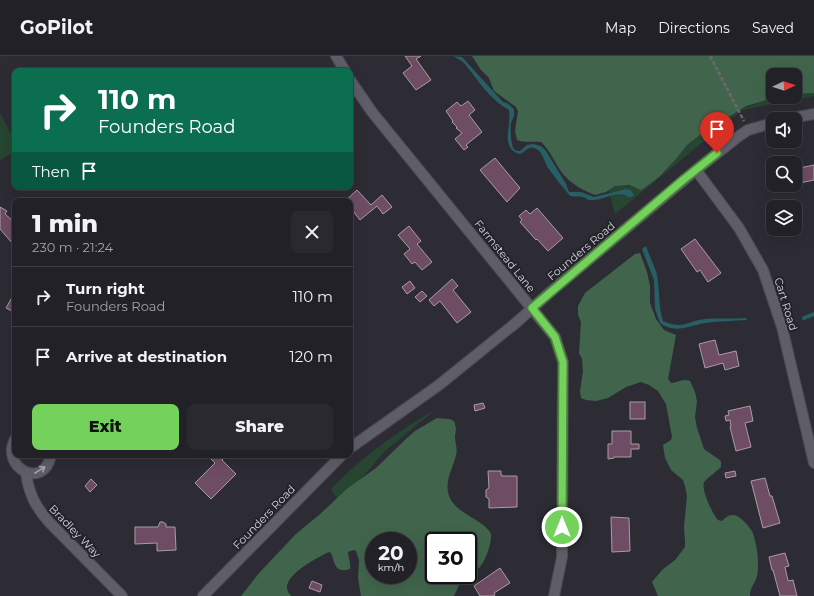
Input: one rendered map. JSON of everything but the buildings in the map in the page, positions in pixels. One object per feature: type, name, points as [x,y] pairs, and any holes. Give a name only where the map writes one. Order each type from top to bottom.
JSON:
[{"type":"street","points":[[336,56],[343,68]]},
{"type":"street","name":"Farmstead Lane","points":[[353,84],[381,123],[555,337],[563,362],[562,557],[554,596]]},
{"type":"street","points":[[802,116],[814,114]]},
{"type":"street","name":"Founders Road","points":[[353,446],[439,385],[696,170],[748,130],[766,125]]},
{"type":"street","name":"Cart Road","points":[[696,170],[739,228],[763,270],[782,327],[814,463]]},
{"type":"street","points":[[12,446],[10,450],[12,463],[16,468],[26,473],[41,471],[47,466],[50,458]]},
{"type":"street","name":"Founders Road","points":[[203,596],[339,458]]},
{"type":"street","name":"Bradley Way","points":[[26,473],[31,495],[38,509],[122,596]]},
{"type":"path","points":[[710,56],[748,130]]},
{"type":"green space","points":[[472,56],[814,56],[814,93],[802,94],[802,68],[766,68],[766,100],[746,106],[700,135],[687,145],[659,177],[643,189],[641,190],[629,185],[615,186],[606,192],[595,195],[569,181],[560,170],[548,149],[541,142],[526,142],[517,140],[515,131],[518,111],[516,107],[494,91],[489,78],[481,70]]},
{"type":"green space","points":[[814,93],[814,96],[802,98],[802,94]]},
{"type":"green space","points":[[766,101],[766,104],[773,104],[742,110],[615,214],[610,196],[623,194],[630,198],[634,195],[631,190],[626,189],[609,193],[609,190],[613,187],[625,185],[641,190],[659,177],[687,145],[741,109]]},
{"type":"green space","points":[[0,113],[12,135],[12,154],[0,160]]},
{"type":"green space","points":[[640,253],[647,272],[650,286],[650,303],[656,319],[664,330],[676,335],[668,379],[671,383],[685,380],[690,381],[697,401],[695,417],[704,449],[721,461],[721,467],[704,482],[704,491],[708,502],[718,520],[722,521],[733,515],[739,517],[753,533],[757,552],[758,569],[757,577],[751,589],[750,596],[658,596],[652,582],[662,570],[675,560],[685,547],[684,527],[687,496],[683,480],[671,470],[665,458],[663,445],[671,440],[672,437],[666,404],[658,391],[641,382],[626,387],[608,398],[596,401],[581,398],[580,391],[583,371],[582,359],[579,353],[581,322],[578,315],[578,306],[585,293],[635,254]]},
{"type":"green space","points":[[436,409],[384,452],[340,503],[331,489],[343,477],[381,445]]},
{"type":"green space","points":[[437,418],[453,420],[456,428],[455,437],[457,453],[448,480],[449,496],[457,507],[485,527],[491,535],[490,545],[484,561],[477,570],[477,532],[425,532],[425,584],[460,584],[454,596],[361,596],[358,578],[359,560],[356,551],[353,550],[348,552],[350,569],[338,569],[331,553],[329,552],[297,572],[288,583],[287,589],[291,596],[241,596],[260,572],[296,534],[348,488],[376,468],[408,437]]},
{"type":"water","points":[[454,56],[462,57],[503,102],[507,103],[513,108],[514,114],[511,123],[511,132],[514,149],[516,151],[520,151],[527,145],[533,144],[541,146],[546,151],[566,184],[569,192],[581,192],[594,197],[626,189],[631,190],[634,195],[630,198],[620,194],[595,200],[570,196],[548,168],[543,156],[537,149],[530,148],[520,154],[510,147],[508,142],[509,110],[496,101],[479,83],[464,63]]},
{"type":"water","points":[[646,246],[657,275],[660,309],[663,321],[670,324],[680,325],[705,319],[746,318],[747,320],[710,322],[677,329],[660,323],[655,309],[654,280],[642,249]]},
{"type":"waterway","points":[[804,318],[814,314]]},
{"type":"route","points":[[562,527],[563,362],[555,337],[532,308],[717,153]]}]
